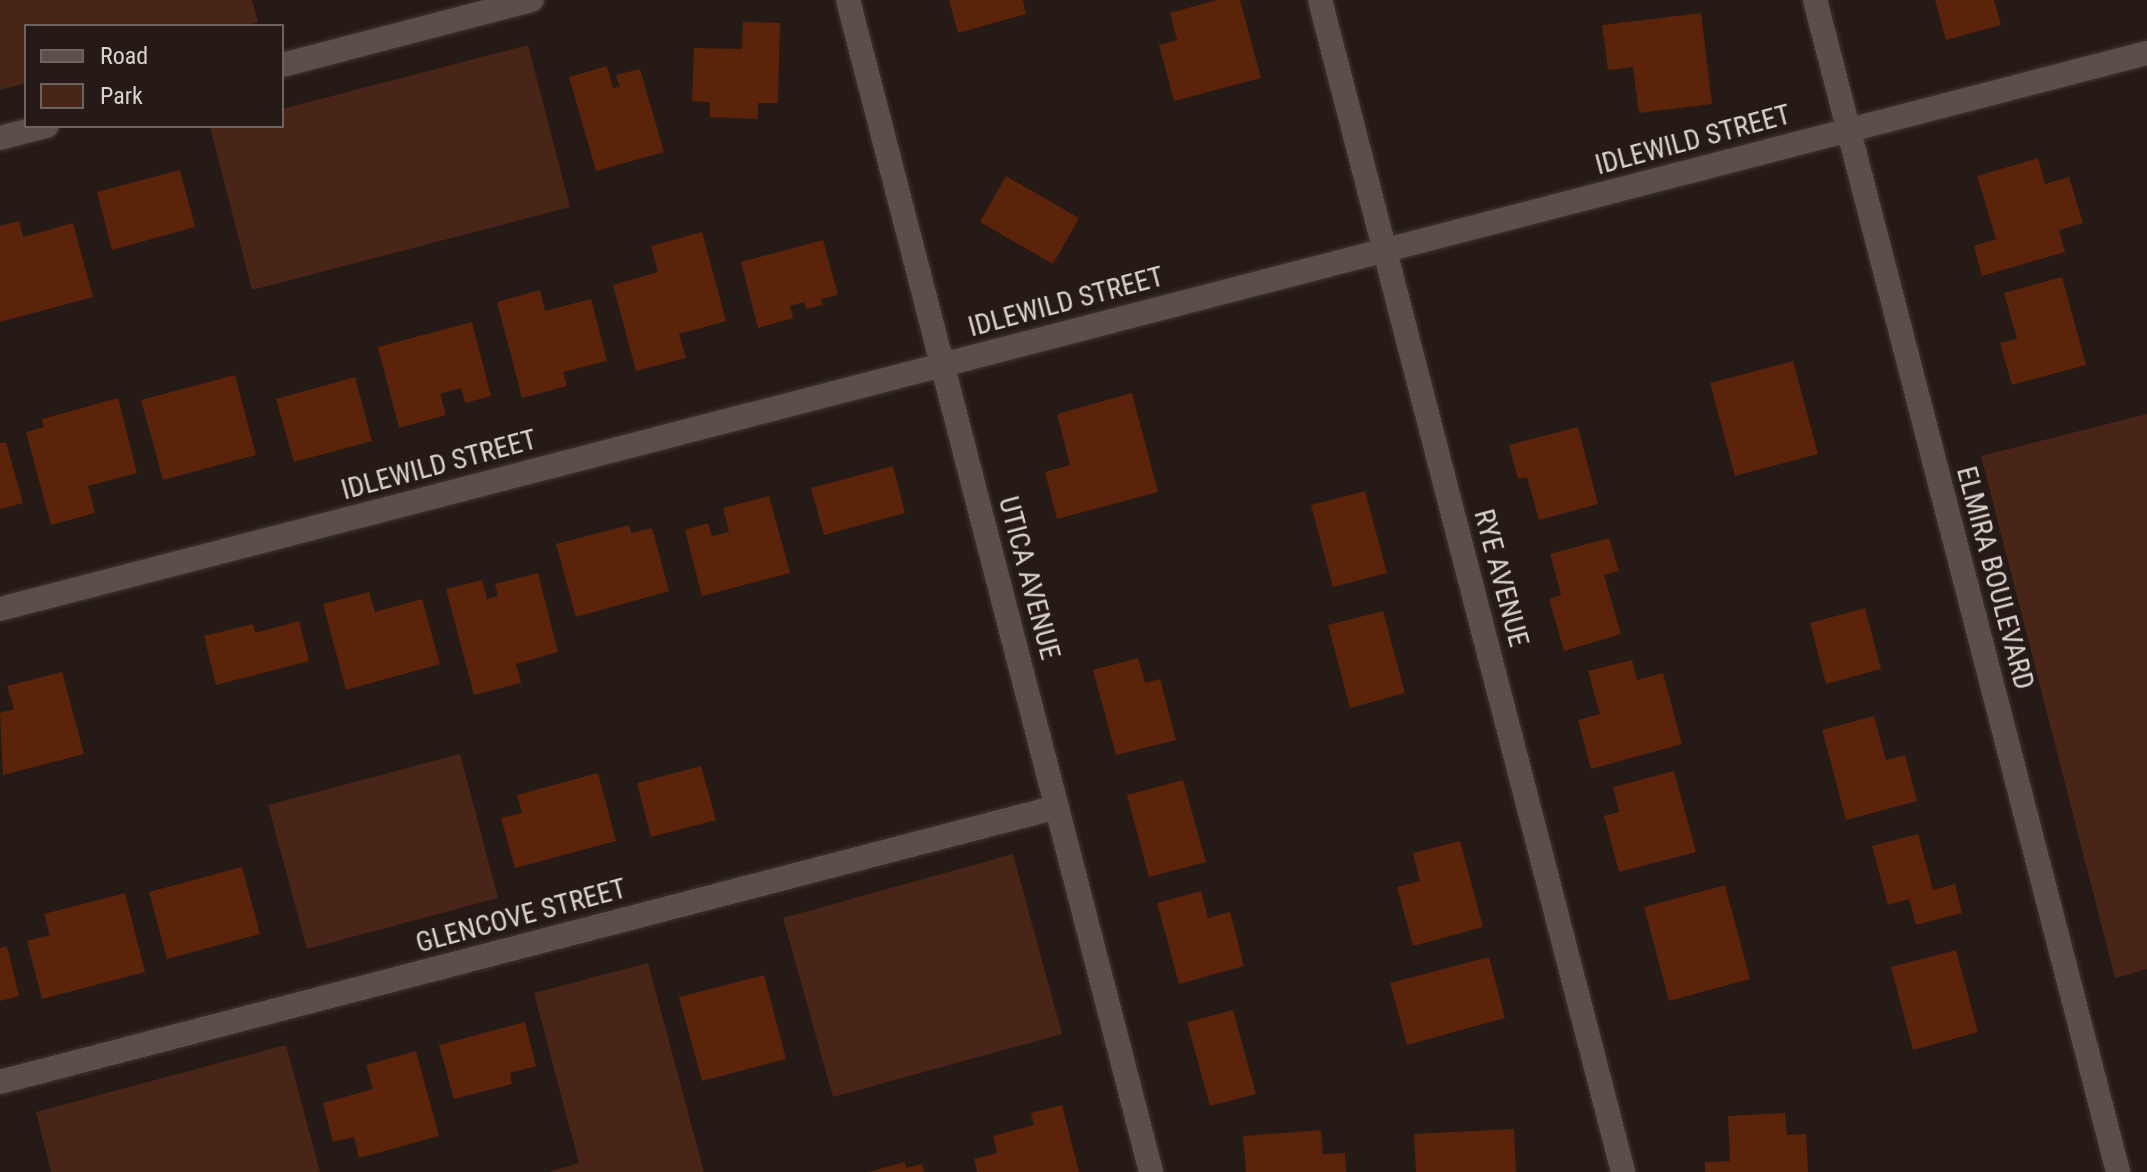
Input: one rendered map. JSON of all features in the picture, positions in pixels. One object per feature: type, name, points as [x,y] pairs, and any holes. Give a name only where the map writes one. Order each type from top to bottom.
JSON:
[{"type":"street","points":[[284,64],[532,0]]},
{"type":"street","name":"UTICA AVENUE","points":[[848,0],[1151,1172]]},
{"type":"street","name":"RYE AVENUE","points":[[1320,0],[1623,1172]]},
{"type":"street","name":"ELMIRA BOULEVARD","points":[[1815,0],[2118,1172]]},
{"type":"street","name":"IDLEWILD STREET","points":[[0,609],[2147,53]]},
{"type":"street","points":[[0,138],[38,128]]},
{"type":"street","name":"GLENCOVE STREET","points":[[0,1082],[1057,807]]},
{"type":"green space","points":[[0,0],[252,0],[258,22],[250,24],[24,24],[24,84],[0,90]]},
{"type":"green space","points":[[528,45],[570,207],[252,290],[210,128],[284,128],[284,108]]},
{"type":"green space","points":[[2147,414],[2147,969],[2115,978],[1981,456]]},
{"type":"green space","points":[[460,754],[498,898],[307,949],[268,805]]},
{"type":"green space","points":[[1013,854],[1062,1034],[833,1097],[783,918]]},
{"type":"green space","points":[[648,963],[704,1172],[548,1172],[579,1163],[534,993]]},
{"type":"green space","points":[[286,1045],[320,1172],[51,1172],[36,1112]]},
{"type":"building","points":[[949,0],[1023,0],[1026,14],[958,33]]},
{"type":"building","points":[[1217,0],[1240,0],[1261,78],[1174,101],[1159,45],[1177,40],[1170,13]]},
{"type":"building","points":[[1935,0],[1994,0],[2001,25],[1946,40]]},
{"type":"building","points":[[1701,13],[1712,104],[1639,113],[1633,67],[1608,70],[1602,25]]},
{"type":"building","points":[[743,22],[780,23],[778,103],[758,103],[758,119],[710,117],[710,102],[692,101],[694,48],[742,49]]},
{"type":"building","points":[[607,66],[613,88],[620,87],[616,75],[640,69],[664,152],[596,171],[569,77]]},
{"type":"building","points":[[2038,158],[2045,184],[2069,177],[2083,223],[2059,230],[2065,252],[1982,276],[1974,246],[1996,239],[1977,176]]},
{"type":"building","points":[[180,170],[195,227],[112,250],[97,192]]},
{"type":"building","points":[[1006,176],[1079,218],[1053,264],[980,222]]},
{"type":"building","points":[[19,221],[23,237],[73,223],[93,297],[0,322],[0,226]]},
{"type":"building","points":[[702,232],[726,321],[679,334],[686,358],[636,371],[613,285],[658,272],[651,246]]},
{"type":"building","points":[[823,240],[838,295],[821,299],[823,305],[806,309],[804,302],[790,306],[793,318],[758,328],[741,262]]},
{"type":"building","points":[[2062,277],[2086,365],[2012,385],[2000,343],[2017,339],[2004,293]]},
{"type":"building","points":[[540,290],[545,311],[591,299],[607,361],[563,372],[567,386],[522,398],[497,302]]},
{"type":"building","points":[[472,322],[491,396],[465,403],[461,388],[440,394],[446,415],[399,428],[378,347]]},
{"type":"building","points":[[1793,361],[1818,454],[1735,476],[1710,383]]},
{"type":"building","points":[[235,375],[256,455],[163,480],[141,400]]},
{"type":"building","points":[[355,377],[372,441],[294,462],[276,399]]},
{"type":"building","points":[[1132,393],[1158,492],[1057,519],[1045,472],[1070,465],[1057,414]]},
{"type":"building","points":[[118,398],[137,473],[88,486],[95,513],[51,525],[26,432],[44,427],[42,419]]},
{"type":"building","points":[[1578,427],[1598,504],[1539,520],[1527,477],[1518,479],[1509,445]]},
{"type":"building","points":[[6,442],[23,503],[0,509],[0,443]]},
{"type":"building","points":[[893,466],[905,513],[824,535],[811,488]]},
{"type":"building","points":[[1365,491],[1387,573],[1333,587],[1311,505]]},
{"type":"building","points":[[769,496],[790,573],[702,596],[685,530],[708,523],[712,536],[729,532],[723,508]]},
{"type":"building","points":[[629,525],[631,533],[652,528],[669,591],[576,617],[556,544]]},
{"type":"building","points":[[1609,538],[1619,571],[1604,575],[1621,634],[1564,651],[1549,599],[1561,595],[1550,554]]},
{"type":"building","points":[[538,573],[558,652],[516,664],[521,683],[474,695],[446,589],[482,580],[487,599],[498,596],[495,584]]},
{"type":"building","points":[[369,592],[375,612],[422,599],[440,664],[346,690],[323,604]]},
{"type":"building","points":[[1865,608],[1881,669],[1826,684],[1810,623]]},
{"type":"building","points":[[1383,611],[1405,693],[1350,708],[1328,625]]},
{"type":"building","points":[[299,621],[309,661],[216,685],[204,636],[253,624],[255,633]]},
{"type":"building","points":[[1138,658],[1145,683],[1160,679],[1176,740],[1116,755],[1093,670]]},
{"type":"building","points":[[1632,660],[1637,680],[1663,673],[1682,744],[1591,769],[1578,720],[1600,714],[1588,671]]},
{"type":"building","points":[[62,672],[84,754],[3,775],[0,713],[14,709],[7,686]]},
{"type":"building","points":[[1874,716],[1886,760],[1905,755],[1917,801],[1846,820],[1822,730]]},
{"type":"building","points":[[701,766],[716,820],[651,837],[637,783]]},
{"type":"building","points":[[1674,771],[1696,852],[1619,872],[1604,816],[1619,812],[1613,787]]},
{"type":"building","points":[[598,773],[616,841],[515,868],[501,818],[522,813],[517,795]]},
{"type":"building","points":[[1183,780],[1206,862],[1149,877],[1127,795]]},
{"type":"building","points":[[1918,834],[1933,890],[1955,884],[1962,913],[1916,925],[1909,899],[1888,905],[1872,846]]},
{"type":"building","points":[[1460,841],[1483,927],[1413,946],[1397,887],[1420,881],[1413,853]]},
{"type":"building","points":[[242,867],[260,934],[167,959],[149,892]]},
{"type":"building","points":[[1725,885],[1750,979],[1669,1001],[1644,907]]},
{"type":"building","points":[[1201,891],[1208,918],[1230,912],[1244,966],[1179,984],[1157,903]]},
{"type":"building","points":[[125,893],[145,972],[42,999],[27,941],[50,935],[44,914]]},
{"type":"building","points":[[7,946],[19,996],[0,1001],[0,948]]},
{"type":"building","points":[[1956,950],[1978,1032],[1913,1050],[1891,967]]},
{"type":"building","points":[[1489,957],[1505,1018],[1407,1045],[1390,983]]},
{"type":"building","points":[[764,975],[786,1059],[702,1081],[679,997]]},
{"type":"building","points":[[1233,1010],[1256,1094],[1210,1106],[1187,1022]]},
{"type":"building","points":[[525,1022],[536,1066],[510,1073],[512,1084],[454,1099],[439,1045]]},
{"type":"building","points":[[416,1051],[439,1136],[359,1158],[354,1137],[333,1142],[323,1103],[373,1089],[366,1065]]},
{"type":"building","points":[[1062,1105],[1079,1172],[977,1172],[974,1159],[997,1153],[993,1136],[1034,1125],[1031,1113]]},
{"type":"building","points":[[1785,1113],[1787,1135],[1806,1134],[1808,1172],[1705,1172],[1705,1162],[1730,1161],[1728,1116]]},
{"type":"building","points":[[1514,1129],[1516,1172],[1416,1172],[1414,1134]]},
{"type":"building","points":[[1321,1130],[1323,1154],[1345,1153],[1346,1172],[1246,1172],[1243,1136]]},
{"type":"building","points":[[904,1162],[907,1168],[922,1164],[924,1172],[869,1172]]}]
